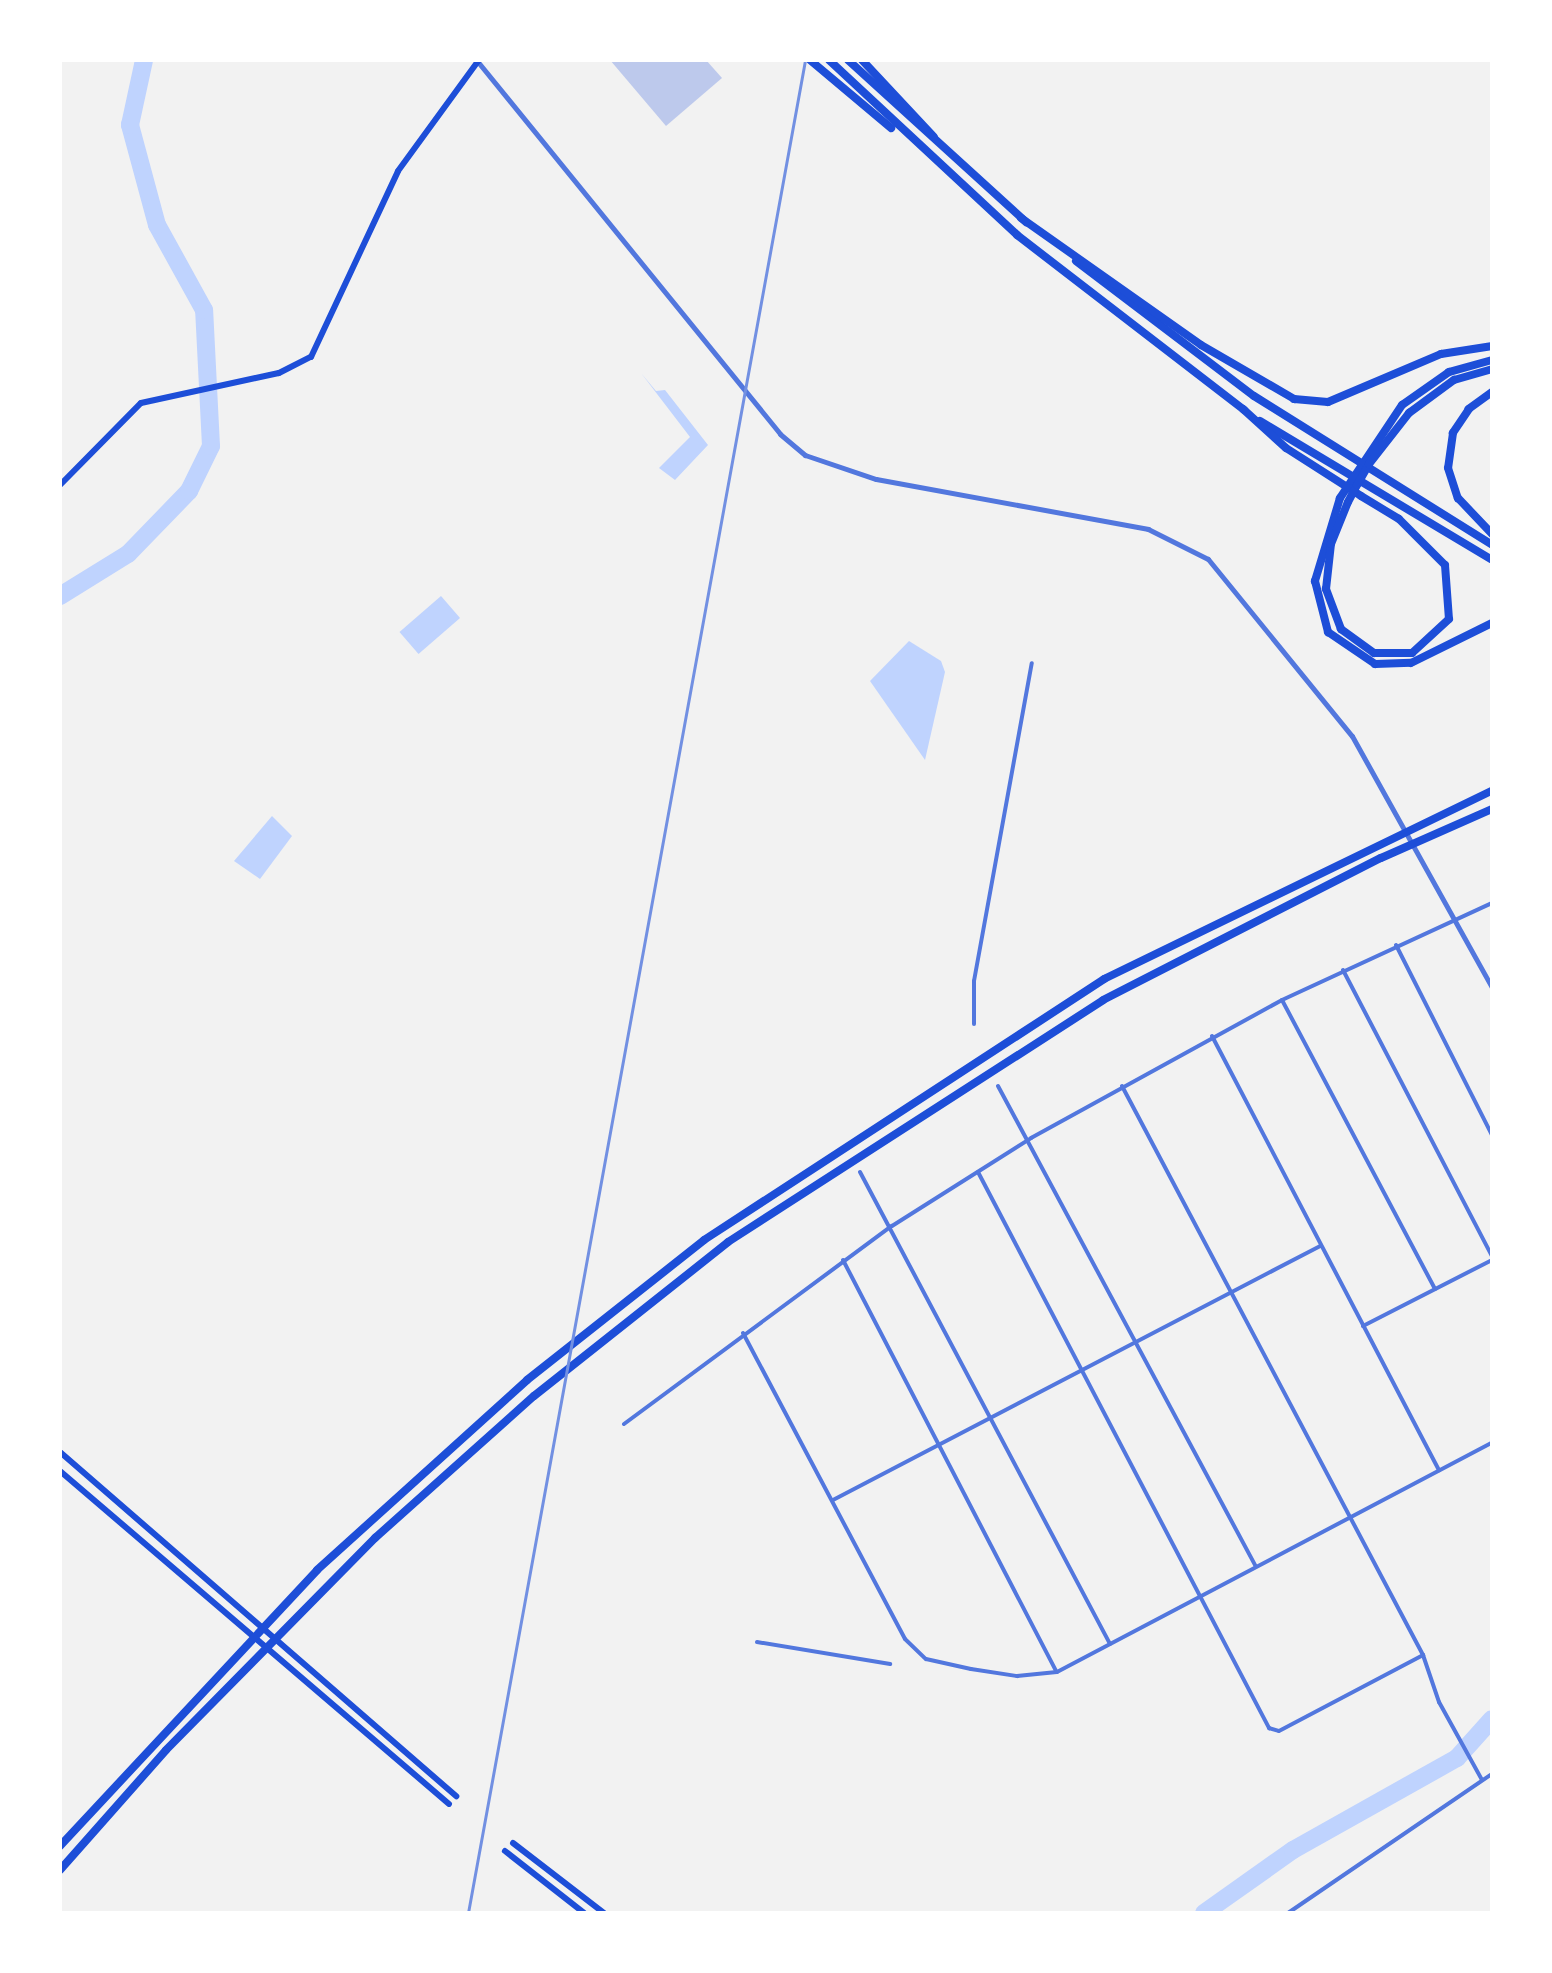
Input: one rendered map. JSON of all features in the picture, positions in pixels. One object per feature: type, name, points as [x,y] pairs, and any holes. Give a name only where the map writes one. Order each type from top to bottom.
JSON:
[{"type":"highway","points":[[810,60],[1286,448],[1433,548],[1445,565],[1452,604],[1444,628],[1424,647],[1384,655],[1341,629],[1326,589],[1333,523]]},
{"type":"highway","points":[[828,60],[928,158]]},
{"type":"highway","points":[[848,60],[947,155],[1021,218],[1254,396],[1492,545]]},
{"type":"highway","points":[[862,60],[912,107],[947,155]]},
{"type":"highway","points":[[1021,218],[1201,345],[1294,399],[1328,402],[1356,395],[1441,354],[1492,346]]},
{"type":"highway","points":[[1492,360],[1449,372],[1418,391],[1384,436],[1333,523],[1318,560],[1317,600],[1328,632],[1357,657],[1375,664],[1411,663],[1492,624]]},
{"type":"highway","points":[[1384,436],[1423,400],[1454,380],[1492,369]]},
{"type":"highway","points":[[1492,392],[1469,409],[1453,433],[1448,468],[1458,498],[1492,534]]},
{"type":"highway","points":[[1242,409],[1492,560]]},
{"type":"highway","points":[[60,1846],[228,1659],[284,1603],[527,1380],[760,1200],[1104,978],[1492,789]]},
{"type":"highway","points":[[60,1870],[239,1672],[296,1615],[534,1396],[614,1330],[771,1212],[1006,1057],[1183,957],[1381,858],[1492,809]]},
{"type":"main road","points":[[60,485],[126,414],[180,393],[260,376],[311,357],[398,172],[479,61]]},
{"type":"main road","points":[[60,1452],[456,1796]]},
{"type":"main road","points":[[60,1470],[449,1804]]},
{"type":"main road","points":[[513,1843],[604,1913]]},
{"type":"main road","points":[[505,1851],[584,1913]]},
{"type":"street","points":[[479,61],[780,434],[825,464],[1148,529],[1208,559],[1352,736],[1492,988]]},
{"type":"street","points":[[974,1024],[974,981],[1032,663]]},
{"type":"street","points":[[624,1424],[843,1260],[1031,1138],[1282,1000],[1492,903]]},
{"type":"street","points":[[1396,945],[1492,1135]]},
{"type":"street","points":[[1343,970],[1492,1258],[1363,1326]]},
{"type":"street","points":[[1282,1000],[1435,1289]]},
{"type":"street","points":[[1212,1036],[1439,1470]]},
{"type":"street","points":[[998,1086],[1031,1138],[1255,1566]]},
{"type":"street","points":[[1122,1086],[1347,1518],[1424,1655],[1439,1702],[1482,1780]]},
{"type":"street","points":[[860,1172],[892,1226],[1110,1644]]},
{"type":"street","points":[[978,1172],[1268,1728],[1279,1731],[1424,1655]]},
{"type":"street","points":[[833,1500],[1320,1246]]},
{"type":"street","points":[[843,1260],[1056,1672]]},
{"type":"street","points":[[743,1333],[905,1639],[922,1656],[1018,1676],[1056,1672],[1492,1443]]},
{"type":"street","points":[[757,1642],[890,1664]]},
{"type":"street","points":[[1288,1913],[1492,1774]]},
{"type":"water","points":[[641,373],[656,391],[665,390],[708,445],[675,480],[659,468],[690,437]]},
{"type":"water","points":[[441,596],[460,618],[419,654],[399,632]]},
{"type":"water","points":[[909,641],[941,661],[945,672],[925,760],[870,681]]},
{"type":"water","points":[[272,816],[292,836],[260,879],[234,861]]},
{"type":"building","points":[[610,60],[706,60],[722,78],[666,126]]},
{"type":"waterway","points":[[60,596],[128,554],[189,491],[211,446],[204,310],[157,225],[130,125],[144,60]]},
{"type":"waterway","points":[[1204,1913],[1293,1850],[1457,1758],[1492,1719]]},
{"type":"waterway","points":[[1209,1909],[1213,1913]]},
{"type":"railway","points":[[468,1913],[805,60]]}]
